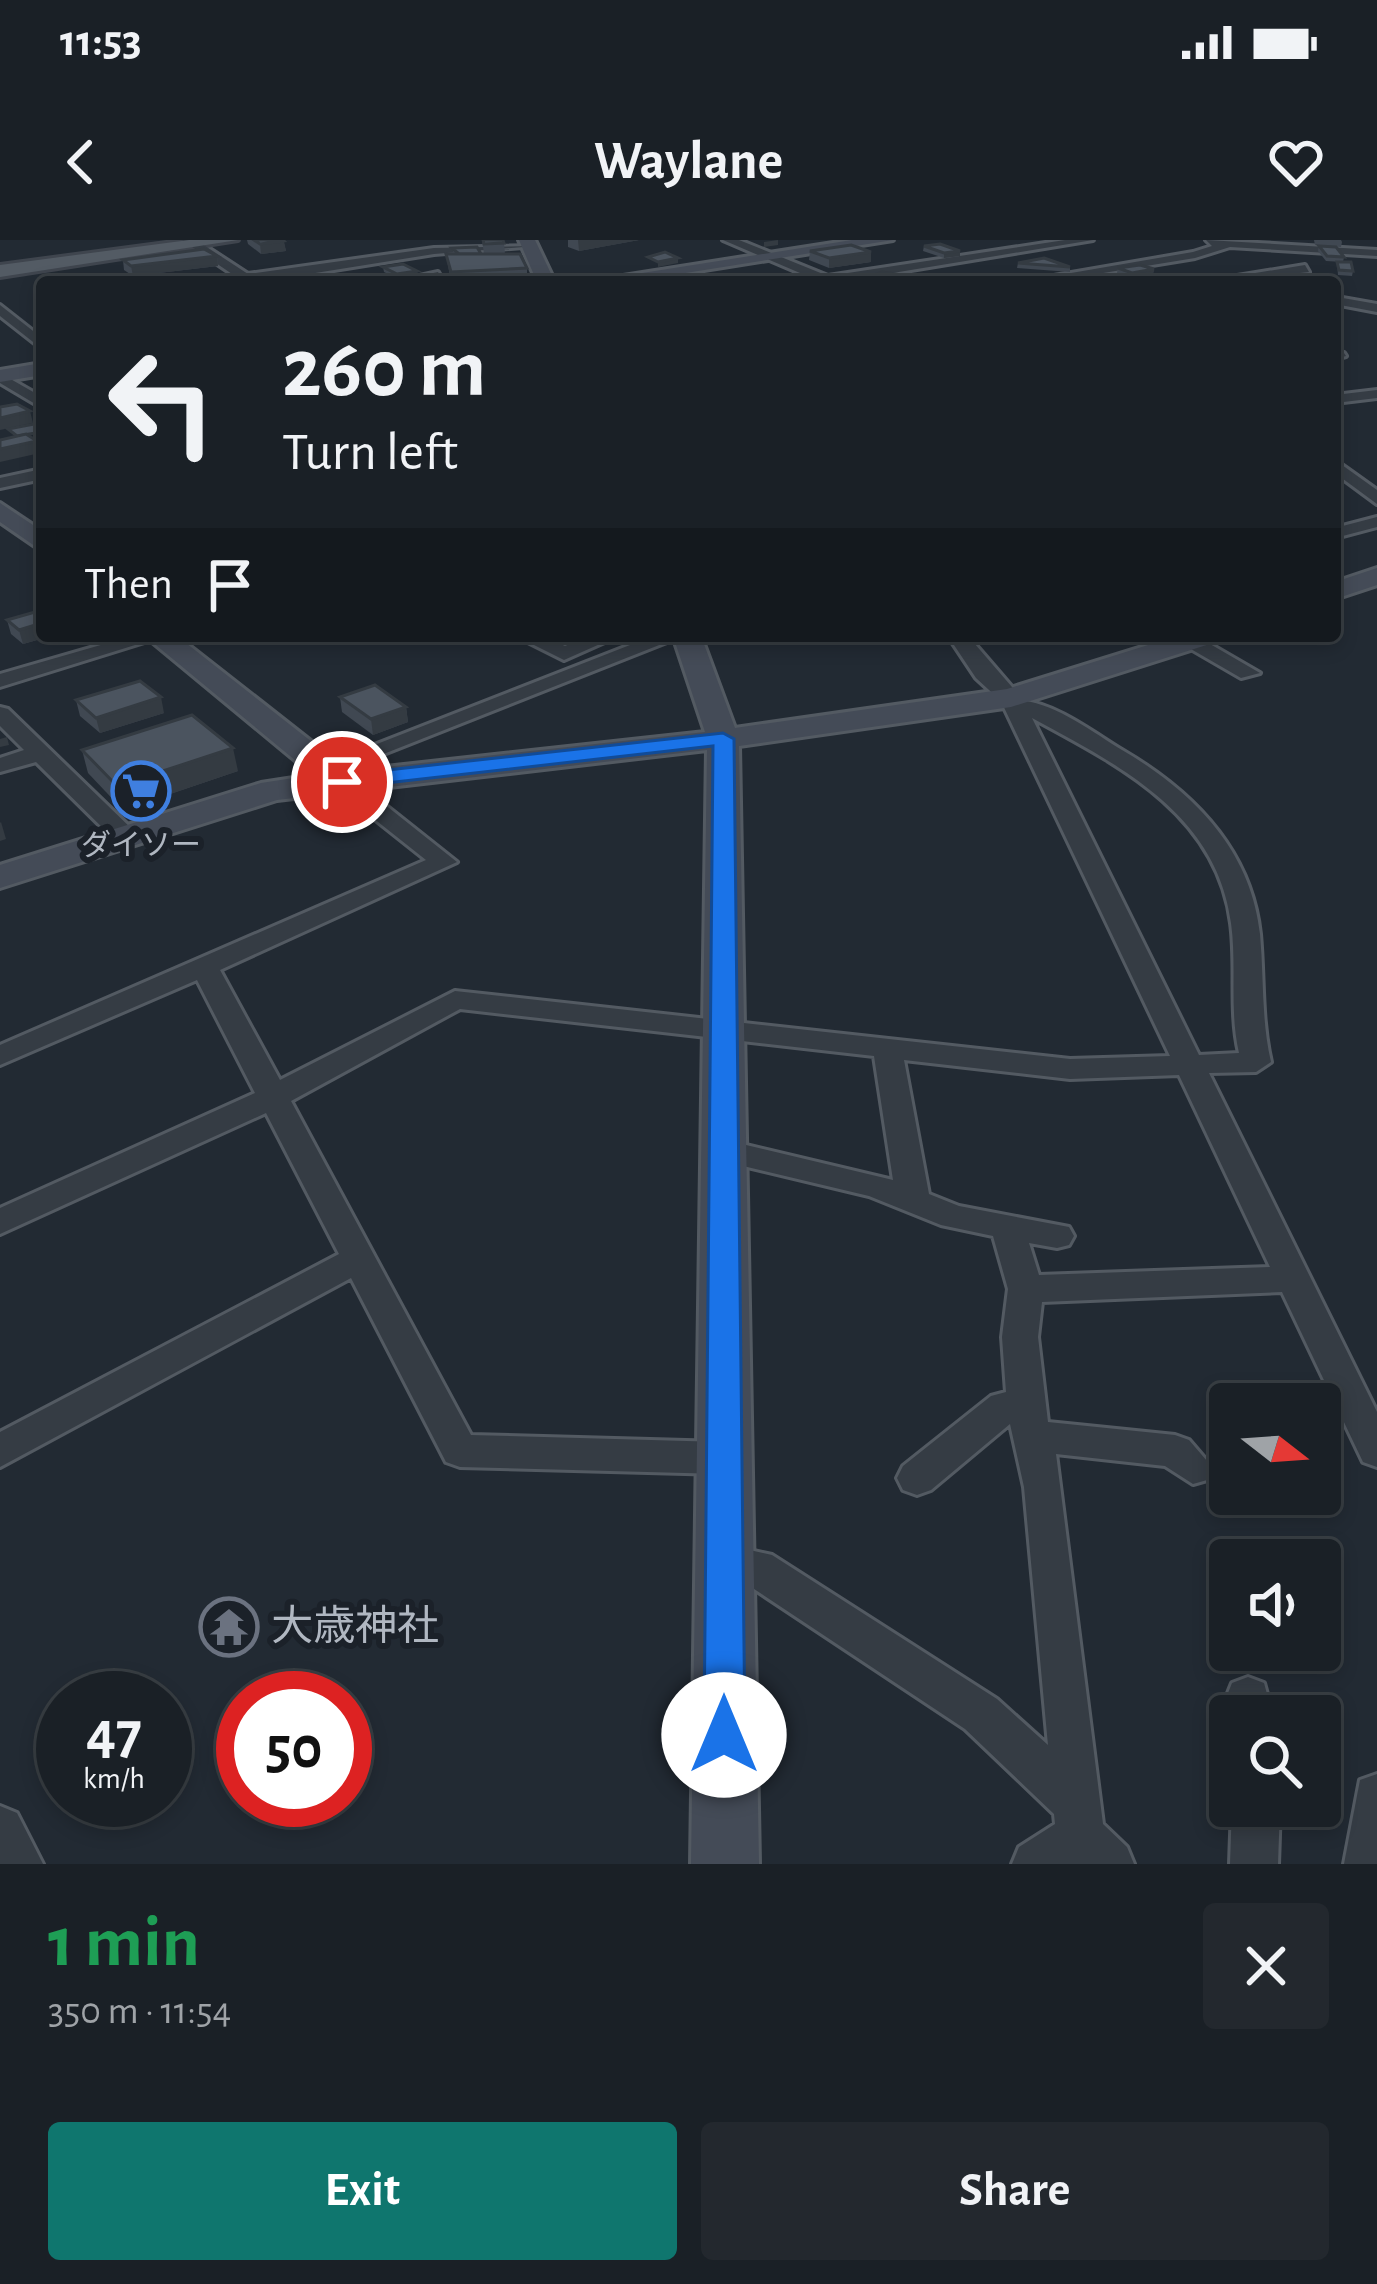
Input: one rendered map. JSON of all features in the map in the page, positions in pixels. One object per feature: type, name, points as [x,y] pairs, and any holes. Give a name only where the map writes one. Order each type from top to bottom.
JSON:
[{"type":"main road","points":[[0,271],[229,240]]},
{"type":"street","points":[[729,240],[817,276]]},
{"type":"street","points":[[635,276],[885,240]]},
{"type":"street","points":[[988,240],[1096,276]]},
{"type":"street","points":[[860,276],[1087,240]]},
{"type":"street","points":[[1192,240],[1377,254]]},
{"type":"street","points":[[191,242],[244,276]]},
{"type":"street","points":[[275,276],[434,251],[529,243],[543,276]]},
{"type":"street","points":[[1060,276],[1195,255],[1227,244]]},
{"type":"street","points":[[1294,245],[1312,276]]},
{"type":"street","points":[[434,251],[438,276]]},
{"type":"street","points":[[1262,276],[1305,269]]},
{"type":"street","points":[[1341,298],[1377,308]]},
{"type":"street","points":[[1,312],[23,310]]},
{"type":"street","points":[[1,312],[33,339]]},
{"type":"street","points":[[0,376],[36,371]]},
{"type":"street","points":[[0,376],[36,399]]},
{"type":"street","points":[[1341,398],[1377,394]]},
{"type":"street","points":[[1341,470],[1377,500]]},
{"type":"street","points":[[0,483],[36,475]]},
{"type":"street","points":[[0,510],[36,538]]},
{"type":"street","points":[[1341,531],[1377,522]]},
{"type":"street","points":[[1341,589],[1377,576]]},
{"type":"street","points":[[0,681],[136,642]]},
{"type":"street","points":[[0,1056],[444,862],[165,642]]},
{"type":"street","points":[[539,642],[564,654],[594,642]]},
{"type":"street","points":[[334,775],[657,642]]},
{"type":"street","points":[[689,642],[723,739],[725,1864]]},
{"type":"street","points":[[962,642],[983,673],[1013,703],[1377,1451]]},
{"type":"street","points":[[0,877],[334,775],[723,739],[1013,703],[1189,642]]},
{"type":"street","points":[[1202,642],[1249,673]]},
{"type":"street","points":[[0,1222],[273,1097],[455,1000],[1070,1069],[1256,1062],[1248,1036],[1244,915],[1230,862],[1210,829],[1141,770],[1013,703]]},
{"type":"street","points":[[0,714],[126,837]]},
{"type":"street","points":[[0,765],[40,753]]},
{"type":"street","points":[[204,966],[460,1450],[722,1458]]},
{"type":"street","points":[[889,1049],[890,1083],[913,1198]]},
{"type":"street","points":[[725,1151],[913,1198],[953,1217],[1008,1231],[1057,1236]]},
{"type":"street","points":[[1008,1231],[1026,1289],[1020,1337],[1029,1422],[1044,1487],[1089,1834]]},
{"type":"street","points":[[0,1451],[358,1259]]},
{"type":"street","points":[[1026,1289],[1290,1279]]},
{"type":"street","points":[[917,1478],[1005,1406],[1029,1422],[1175,1451],[1192,1468]]},
{"type":"street","points":[[723,1562],[757,1568],[981,1714],[1089,1834]]},
{"type":"street","points":[[1368,1864],[1377,1797]]},
{"type":"street","points":[[1254,1864],[1255,1827]]},
{"type":"street","points":[[0,1830],[19,1864]]},
{"type":"street","points":[[1036,1864],[1089,1834]]},
{"type":"building","points":[[940,244],[960,251],[944,253],[924,246]]},
{"type":"building","points":[[851,245],[871,252],[829,258],[810,251]]},
{"type":"building","points":[[1319,246],[1336,247],[1344,257],[1327,256]]},
{"type":"building","points":[[477,247],[481,254],[459,254],[452,248]]},
{"type":"building","points":[[204,249],[217,256],[131,266],[123,260]]},
{"type":"building","points":[[665,252],[678,258],[658,262],[648,257]]},
{"type":"building","points":[[446,254],[520,254],[527,268],[451,272]]},
{"type":"building","points":[[1044,258],[1070,267],[1018,263]]},
{"type":"building","points":[[1337,262],[1351,262],[1353,271],[1339,270]]},
{"type":"building","points":[[403,264],[417,271],[397,274],[383,267]]},
{"type":"building","points":[[1140,265],[1154,269],[1132,273],[1118,268]]},
{"type":"building","points":[[17,404],[30,411],[0,418],[0,407]]},
{"type":"building","points":[[34,424],[36,433],[17,436],[8,429]]},
{"type":"building","points":[[26,434],[36,441],[0,449],[0,440]]},
{"type":"building","points":[[36,612],[36,625],[19,630],[7,620]]},
{"type":"building","points":[[140,681],[161,697],[96,718],[76,700]]},
{"type":"building","points":[[375,685],[406,707],[371,719],[340,697]]},
{"type":"building","points":[[192,715],[233,748],[117,786],[82,750]]},
{"type":"place","name":"ダイソー","points":[[141,791]]},
{"type":"place","name":"大歳神社","points":[[229,1627]]},
{"type":"route","points":[[342,782],[723,739],[724,1735]]}]
